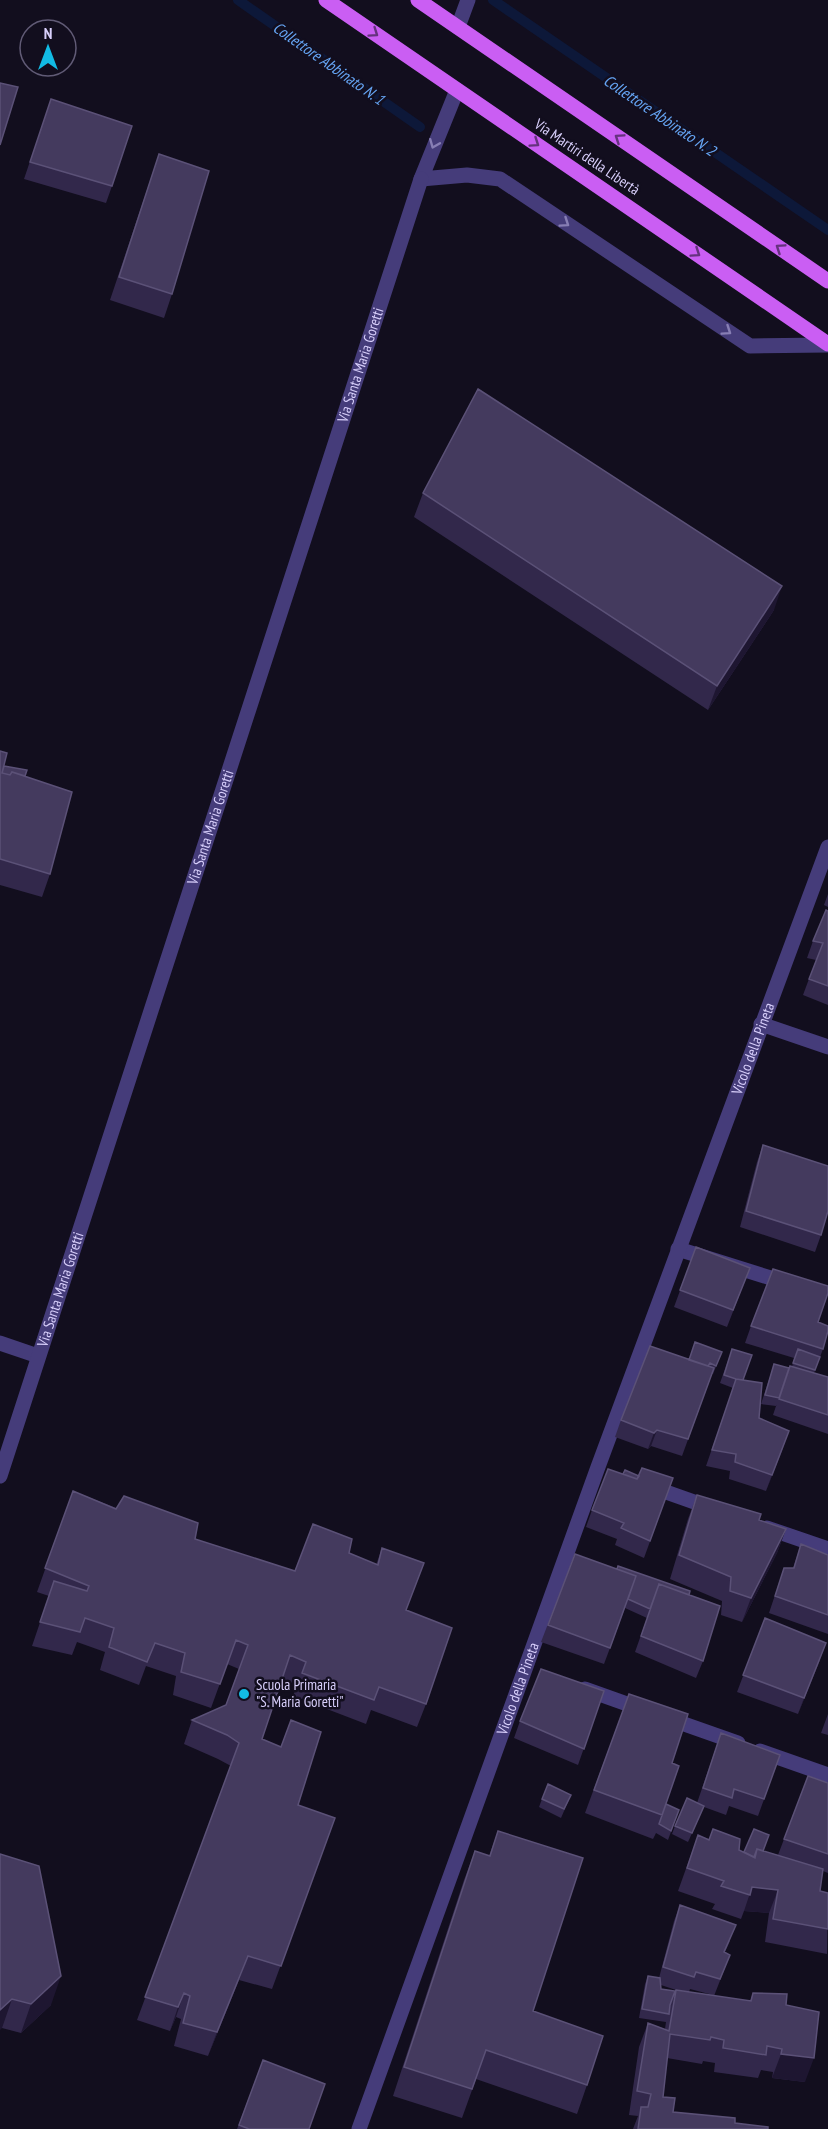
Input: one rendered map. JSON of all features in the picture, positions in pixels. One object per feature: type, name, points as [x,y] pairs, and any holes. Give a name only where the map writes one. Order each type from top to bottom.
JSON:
[{"type":"main road","name":"Via Martiri della Libertà","points":[[326,0],[828,344]]},
{"type":"main road","points":[[418,0],[828,281]]},
{"type":"street","points":[[458,27],[468,0]]},
{"type":"street","name":"Via Santa Maria Goretti","points":[[0,1476],[421,179],[457,90]]},
{"type":"street","points":[[421,179],[467,175],[500,179],[750,346],[828,344]]},
{"type":"street","name":"Vicolo della Pineta","points":[[359,2129],[531,1671],[678,1249],[828,847]]},
{"type":"street","points":[[761,1024],[828,1047]]},
{"type":"street","points":[[678,1249],[806,1289]]},
{"type":"street","points":[[0,1343],[38,1356]]},
{"type":"street","points":[[631,1479],[729,1514]]},
{"type":"street","points":[[751,1522],[828,1549]]},
{"type":"street","points":[[570,1684],[828,1775]]},
{"type":"building","points":[[0,83],[18,87],[0,145]]},
{"type":"building","points":[[51,99],[132,126],[112,186],[30,162]]},
{"type":"building","points":[[159,154],[209,171],[172,294],[119,277]]},
{"type":"building","points":[[478,389],[782,586],[717,686],[423,493]]},
{"type":"building","points":[[0,751],[7,753],[2,773],[10,775],[12,772],[72,792],[50,874],[0,859]]},
{"type":"building","points":[[4,766],[27,770],[25,776],[12,772],[10,775],[2,773]]},
{"type":"building","points":[[826,910],[828,911],[828,986],[809,979],[823,943],[813,941]]},
{"type":"building","points":[[763,1145],[828,1166],[828,1211],[821,1235],[746,1211]]},
{"type":"building","points":[[696,1247],[750,1268],[733,1310],[680,1290]]},
{"type":"building","points":[[773,1269],[828,1286],[828,1293],[818,1322],[828,1326],[823,1349],[751,1326]]},
{"type":"building","points":[[695,1342],[722,1352],[716,1366],[689,1360]]},
{"type":"building","points":[[650,1346],[714,1368],[688,1439],[657,1430],[654,1433],[621,1420]]},
{"type":"building","points":[[732,1349],[752,1355],[743,1380],[724,1375]]},
{"type":"building","points":[[798,1349],[820,1357],[815,1370],[793,1363]]},
{"type":"building","points":[[774,1364],[789,1368],[779,1398],[765,1395]]},
{"type":"building","points":[[790,1366],[828,1377],[828,1415],[779,1399]]},
{"type":"building","points":[[736,1379],[762,1383],[759,1418],[789,1431],[772,1475],[735,1462],[736,1454],[712,1450]]},
{"type":"building","points":[[642,1468],[673,1478],[650,1541],[621,1528],[624,1523],[592,1510],[608,1469],[637,1479]]},
{"type":"building","points":[[625,1470],[639,1476],[637,1479],[623,1474]]},
{"type":"building","points":[[73,1491],[116,1509],[124,1496],[198,1523],[195,1539],[295,1571],[313,1524],[352,1539],[349,1553],[378,1565],[382,1548],[424,1563],[406,1610],[452,1628],[426,1704],[379,1687],[374,1700],[302,1673],[306,1662],[290,1655],[262,1739],[281,1747],[291,1720],[321,1732],[298,1805],[335,1818],[281,1966],[248,1956],[217,2032],[183,2023],[190,1996],[184,1993],[178,2007],[145,1997],[239,1743],[227,1735],[192,1720],[226,1705],[248,1645],[236,1640],[220,1684],[181,1672],[185,1653],[155,1643],[147,1662],[109,1647],[114,1628],[85,1618],[80,1632],[40,1622],[54,1581],[87,1591],[89,1586],[45,1568]]},
{"type":"building","points":[[697,1495],[761,1514],[759,1520],[786,1529],[751,1598],[730,1591],[731,1577],[679,1555]]},
{"type":"building","points":[[801,1544],[828,1555],[828,1615],[775,1596],[784,1568],[794,1568]]},
{"type":"building","points":[[575,1554],[636,1576],[610,1648],[548,1625]]},
{"type":"building","points":[[618,1566],[690,1591],[689,1595],[659,1584],[650,1609],[628,1599],[636,1576],[617,1569]]},
{"type":"building","points":[[659,1584],[720,1606],[703,1661],[641,1636]]},
{"type":"building","points":[[765,1618],[826,1643],[804,1698],[743,1675]]},
{"type":"building","points":[[541,1669],[604,1691],[584,1749],[520,1721]]},
{"type":"building","points":[[629,1694],[688,1714],[672,1763],[679,1766],[662,1815],[594,1790]]},
{"type":"building","points":[[721,1733],[780,1755],[764,1799],[734,1789],[732,1798],[703,1788]]},
{"type":"building","points":[[808,1776],[828,1783],[828,1854],[784,1839]]},
{"type":"building","points":[[548,1784],[571,1795],[564,1809],[542,1799]]},
{"type":"building","points":[[687,1798],[704,1806],[692,1833],[675,1826]]},
{"type":"building","points":[[666,1804],[679,1810],[671,1831],[659,1824]]},
{"type":"building","points":[[713,1829],[740,1839],[739,1850],[755,1858],[757,1849],[823,1869],[820,1891],[828,1893],[828,1929],[773,1919],[778,1890],[752,1887],[750,1895],[721,1886],[724,1881],[687,1868],[698,1835],[709,1840]]},
{"type":"building","points":[[754,1829],[769,1835],[763,1851],[757,1849],[754,1857],[744,1852]]},
{"type":"building","points":[[498,1831],[583,1858],[533,2011],[603,2036],[587,2085],[486,2050],[472,2089],[404,2067],[475,1851],[490,1856]]},
{"type":"building","points":[[0,1854],[39,1866],[61,1976],[31,2004],[12,1999],[0,2010]]},
{"type":"building","points":[[680,1905],[736,1925],[724,1952],[730,1955],[720,1979],[696,1972],[694,1977],[663,1967]]},
{"type":"building","points":[[648,1976],[660,1978],[661,1989],[675,1991],[669,2014],[642,2009]]},
{"type":"building","points":[[676,1990],[751,2001],[753,1993],[787,1994],[786,2005],[819,2012],[814,2058],[781,2054],[782,2049],[767,2046],[766,2055],[723,2048],[724,2040],[670,2034],[663,2097],[675,2098],[673,2112],[735,2118],[735,2123],[768,2127],[768,2129],[638,2129],[641,2107],[648,2107],[651,2094],[637,2091],[648,2023],[669,2031]]},
{"type":"building","points":[[263,2060],[325,2084],[309,2129],[249,2129],[239,2125]]},
{"type":"waterway","name":"Collettore Abbinato N. 1","points":[[238,0],[420,127]]},
{"type":"waterway","name":"Collettore Abbinato N. 2","points":[[493,0],[828,230]]},
{"type":"place","name":"Scuola Primaria \"S. Maria Goretti\"","points":[[244,1694]]}]
